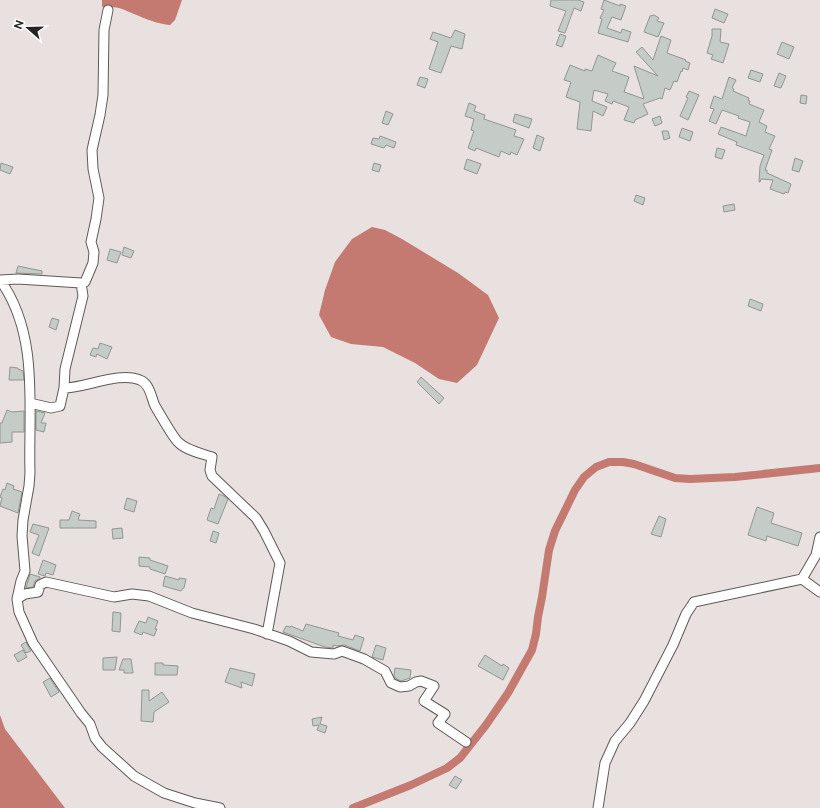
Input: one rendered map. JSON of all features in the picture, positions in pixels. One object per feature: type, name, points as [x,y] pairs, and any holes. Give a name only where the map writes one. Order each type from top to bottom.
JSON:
[{"type":"street","points":[[108,10],[104,30],[103,95],[92,150],[93,169],[99,198],[91,242],[94,252],[93,263],[85,282],[81,283],[18,279],[0,280],[9,294],[20,321],[28,364],[30,402],[29,486],[23,520],[22,536],[25,571],[17,599],[19,612],[33,643],[90,724],[95,738],[102,747],[134,776],[164,794],[195,803],[220,808]]},
{"type":"street","points":[[30,402],[51,408],[60,406],[64,388],[65,369],[83,296],[81,283]]},
{"type":"street","points":[[64,388],[117,379],[129,378],[140,380],[149,388],[155,405],[178,442],[191,450],[212,457],[210,470],[212,476],[256,518],[264,530],[280,563],[267,634]]},
{"type":"street","points":[[802,579],[816,554],[820,537]]},
{"type":"street","points":[[598,808],[605,763],[615,741],[630,723],[644,701],[673,645],[686,614],[694,602],[802,579],[820,592]]},
{"type":"street","points":[[17,599],[25,594],[38,592],[40,585],[46,582],[114,597],[140,594],[161,600],[192,613],[254,629],[289,641],[312,652],[334,654],[342,651],[364,659],[385,671],[392,683],[400,688],[421,681],[434,686],[424,701],[445,714],[438,723],[466,742]]},
{"type":"shaded area","points":[[102,0],[182,0],[175,20],[170,25],[152,21],[120,8],[104,8],[102,6]]},
{"type":"shaded area","points":[[372,227],[385,230],[402,239],[458,273],[488,295],[499,318],[477,365],[457,383],[439,379],[415,363],[383,347],[351,344],[331,337],[319,315],[325,290],[335,262],[352,239]]},
{"type":"shaded area","points":[[0,715],[5,729],[65,808],[0,808]]},
{"type":"building","points":[[551,0],[578,0],[584,2],[581,11],[574,8],[565,33],[558,31],[566,11],[550,6]]},
{"type":"building","points":[[604,0],[620,6],[620,4],[626,6],[621,20],[612,17],[607,28],[621,33],[622,29],[631,32],[628,42],[598,33],[602,19],[600,18],[604,10],[601,9]]},
{"type":"building","points":[[715,9],[728,14],[724,23],[712,18]]},
{"type":"building","points":[[654,15],[659,18],[657,21],[664,23],[658,37],[644,32],[650,16]]},
{"type":"building","points":[[712,29],[721,29],[720,42],[729,44],[723,63],[711,59],[713,55],[707,53],[712,36]]},
{"type":"building","points":[[455,30],[465,34],[462,49],[451,46],[441,73],[429,69],[438,42],[430,39],[433,32],[451,38]]},
{"type":"building","points":[[560,34],[566,36],[562,47],[556,45]]},
{"type":"building","points":[[661,36],[671,40],[667,53],[690,63],[688,70],[683,68],[677,82],[674,81],[670,90],[665,88],[662,99],[660,98],[643,104],[648,114],[635,120],[634,123],[624,120],[629,107],[613,101],[612,104],[605,101],[608,94],[594,90],[592,101],[607,107],[603,116],[593,111],[591,131],[577,129],[580,102],[566,97],[571,82],[564,80],[570,65],[585,71],[585,69],[592,71],[598,55],[616,63],[612,71],[629,77],[624,92],[644,99],[634,66],[658,76],[636,52],[642,47],[653,60]]},
{"type":"building","points":[[782,42],[794,47],[789,59],[777,54]]},
{"type":"building","points":[[751,70],[763,74],[760,82],[748,78]]},
{"type":"building","points":[[779,73],[786,76],[781,88],[774,86]]},
{"type":"building","points":[[420,77],[428,79],[425,88],[417,85]]},
{"type":"building","points":[[729,77],[736,80],[732,88],[734,89],[733,91],[749,98],[749,104],[764,110],[759,122],[767,126],[765,132],[775,136],[769,149],[772,150],[765,170],[767,170],[767,173],[791,184],[788,193],[785,192],[784,194],[770,189],[773,180],[761,179],[759,182],[760,166],[764,155],[736,145],[737,142],[718,134],[721,127],[746,136],[750,122],[722,110],[716,124],[709,121],[714,109],[710,108],[714,96],[722,99]]},
{"type":"building","points":[[689,91],[699,95],[688,120],[680,116],[688,98],[686,97]]},
{"type":"building","points":[[801,95],[807,96],[806,104],[800,103]]},
{"type":"building","points":[[469,103],[476,106],[474,111],[485,115],[484,119],[516,130],[514,136],[524,139],[517,155],[511,152],[510,155],[501,151],[499,157],[476,148],[475,151],[468,148],[474,131],[471,130],[474,119],[465,116]]},
{"type":"building","points":[[386,111],[393,114],[388,125],[382,123]]},
{"type":"building","points":[[515,114],[532,119],[529,128],[513,122]]},
{"type":"building","points":[[660,116],[662,123],[655,126],[652,119]]},
{"type":"building","points":[[682,128],[693,132],[690,141],[679,137]]},
{"type":"building","points":[[662,131],[668,131],[670,138],[664,140]]},
{"type":"building","points":[[537,135],[544,138],[540,151],[533,148]]},
{"type":"building","points":[[380,136],[396,142],[394,148],[386,145],[384,148],[371,144],[373,138],[379,139]]},
{"type":"building","points":[[717,148],[725,150],[722,159],[715,157]]},
{"type":"building","points":[[795,158],[803,161],[799,172],[792,170]]},
{"type":"building","points":[[467,159],[481,164],[477,174],[464,169]]},
{"type":"building","points":[[1,163],[13,167],[10,174],[0,170]]},
{"type":"building","points":[[374,163],[381,165],[379,172],[372,170]]},
{"type":"building","points":[[636,195],[645,198],[643,205],[634,201]]},
{"type":"building","points":[[734,204],[735,210],[724,212],[723,206]]},
{"type":"building","points":[[124,247],[134,251],[131,258],[122,255]]},
{"type":"building","points":[[110,249],[121,252],[117,263],[107,260]]},
{"type":"building","points":[[18,266],[42,271],[42,274],[16,273]]},
{"type":"building","points":[[750,299],[763,304],[761,311],[748,306]]},
{"type":"building","points":[[52,318],[59,320],[56,330],[49,327]]},
{"type":"building","points":[[100,343],[112,347],[107,359],[97,354],[96,357],[90,355],[93,348],[98,349]]},
{"type":"building","points":[[10,367],[18,368],[23,371],[24,380],[9,380]]},
{"type":"building","points":[[421,377],[444,398],[439,404],[417,382]]},
{"type":"building","points":[[7,410],[12,412],[24,411],[24,432],[12,432],[12,442],[0,443],[0,423],[2,423]]},
{"type":"building","points":[[36,411],[45,413],[41,423],[46,423],[44,432],[36,430]]},
{"type":"building","points":[[7,483],[14,486],[13,489],[22,492],[18,513],[0,506],[2,498],[0,497],[3,489],[5,490]]},
{"type":"building","points":[[219,494],[228,499],[218,524],[207,520],[211,508],[214,509]]},
{"type":"building","points":[[127,498],[137,501],[134,512],[124,509]]},
{"type":"building","points":[[757,507],[774,513],[771,523],[802,533],[798,546],[767,536],[766,541],[748,535]]},
{"type":"building","points":[[72,511],[80,514],[78,520],[96,521],[96,528],[60,528],[60,520],[69,520]]},
{"type":"building","points":[[659,516],[666,519],[661,537],[651,534]]},
{"type":"building","points":[[33,524],[49,528],[39,556],[32,553],[39,535],[30,532]]},
{"type":"building","points":[[122,528],[123,538],[113,539],[112,529]]},
{"type":"building","points":[[213,531],[219,533],[216,543],[210,541]]},
{"type":"building","points":[[139,557],[150,558],[150,560],[168,566],[165,574],[150,569],[150,567],[139,566]]},
{"type":"building","points":[[43,560],[56,565],[53,575],[46,573],[45,576],[38,574]]},
{"type":"building","points":[[30,574],[40,578],[35,581],[33,587],[26,588]]},
{"type":"building","points":[[165,576],[179,580],[179,578],[186,579],[184,588],[181,591],[163,586]]},
{"type":"building","points":[[113,612],[121,613],[120,632],[112,631]]},
{"type":"building","points":[[148,617],[158,621],[154,636],[143,632],[142,635],[134,632],[139,621],[146,623]]},
{"type":"building","points":[[306,624],[339,633],[338,636],[353,640],[355,635],[364,638],[360,651],[344,645],[333,645],[333,648],[325,647],[283,632],[286,626],[291,626],[303,631]]},
{"type":"building","points":[[26,642],[31,651],[26,653],[21,645]]},
{"type":"building","points":[[376,645],[386,648],[383,660],[372,657]]},
{"type":"building","points":[[23,650],[27,657],[18,662],[14,655]]},
{"type":"building","points":[[485,655],[502,666],[503,664],[509,668],[503,680],[478,666]]},
{"type":"building","points":[[117,657],[115,670],[103,670],[103,658]]},
{"type":"building","points":[[123,659],[131,659],[133,673],[124,673],[124,670],[119,670]]},
{"type":"building","points":[[155,663],[178,666],[177,675],[155,675]]},
{"type":"building","points":[[230,668],[255,674],[252,686],[241,682],[242,688],[225,682]]},
{"type":"building","points":[[395,668],[411,670],[410,678],[401,681],[395,678]]},
{"type":"building","points":[[50,678],[59,692],[51,697],[43,682]]},
{"type":"building","points":[[142,690],[149,690],[149,701],[162,692],[169,702],[154,712],[153,722],[141,721]]},
{"type":"building","points":[[322,717],[320,724],[327,726],[325,733],[317,730],[319,725],[313,726],[312,719]]},
{"type":"building","points":[[455,776],[462,780],[456,789],[449,785]]},
{"type":"waterway","points":[[353,808],[411,785],[447,768],[460,758],[486,725],[508,693],[532,650],[536,634],[549,550],[555,531],[575,490],[584,477],[596,467],[609,462],[623,462],[634,464],[675,478],[690,479],[735,477],[820,468]]}]
